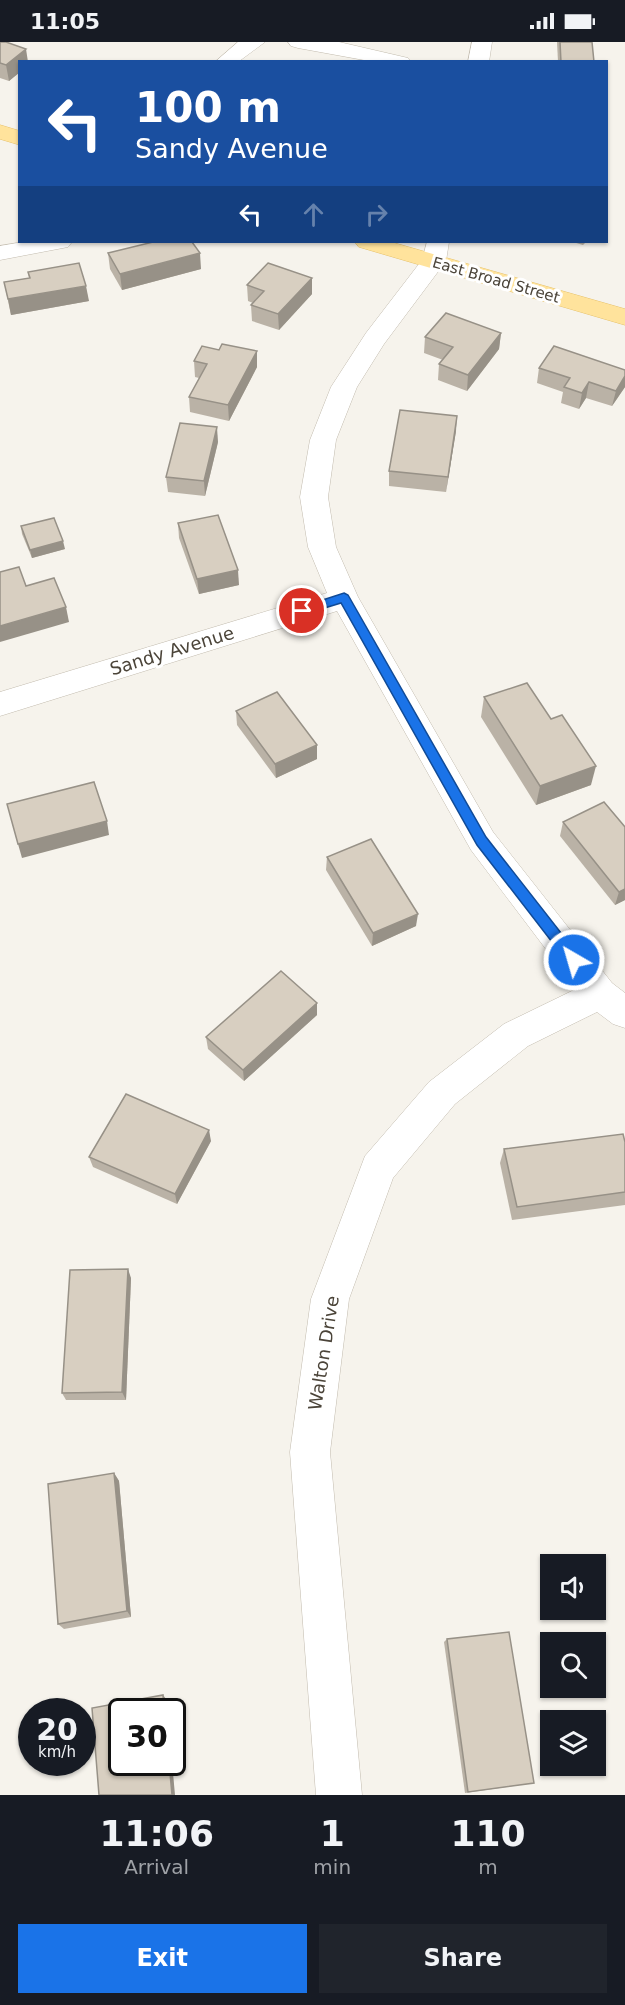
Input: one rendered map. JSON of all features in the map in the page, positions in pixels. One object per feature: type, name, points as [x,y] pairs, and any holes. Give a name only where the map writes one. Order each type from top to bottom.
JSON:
[{"type":"main road","points":[[0,132],[18,137]]},
{"type":"main road","name":"East Broad Street","points":[[376,243],[436,251],[625,317]]},
{"type":"street","points":[[227,60],[242,48],[260,42]]},
{"type":"street","points":[[298,42],[364,52],[394,60]]},
{"type":"street","points":[[0,252],[54,243]]},
{"type":"street","points":[[436,251],[344,387],[323,440],[314,497],[322,547],[344,598],[482,841],[613,1003]]},
{"type":"street","name":"Sandy Avenue","points":[[0,704],[344,598]]},
{"type":"street","name":"Walton Drive","points":[[339,1795],[310,1452],[330,1299],[378,1168],[442,1093],[516,1035],[613,1003]]},
{"type":"building","points":[[0,42],[26,49],[6,65],[0,63]]},
{"type":"building","points":[[560,42],[592,42],[594,60],[561,60]]},
{"type":"building","points":[[149,243],[193,243],[200,253],[120,274],[108,253]]},
{"type":"building","points":[[79,263],[86,286],[8,299],[4,282],[30,278],[28,272]]},
{"type":"building","points":[[268,263],[312,278],[278,314],[251,305],[264,291],[247,285]]},
{"type":"building","points":[[446,313],[501,333],[468,375],[439,364],[453,347],[425,337]]},
{"type":"building","points":[[222,344],[257,351],[228,405],[189,397],[207,364],[194,361],[202,346],[219,350]]},
{"type":"building","points":[[554,346],[625,370],[625,376],[616,391],[589,382],[582,393],[564,387],[570,378],[539,368]]},
{"type":"building","points":[[400,410],[457,416],[448,477],[389,471]]},
{"type":"building","points":[[180,423],[217,427],[204,481],[166,477]]},
{"type":"building","points":[[218,515],[238,570],[197,579],[178,523]]},
{"type":"building","points":[[54,518],[63,541],[30,550],[21,526]]},
{"type":"building","points":[[19,567],[26,586],[54,578],[66,607],[0,626],[0,572]]},
{"type":"building","points":[[527,683],[551,719],[562,715],[596,766],[540,786],[484,697]]},
{"type":"building","points":[[277,692],[317,745],[275,764],[236,711]]},
{"type":"building","points":[[94,782],[107,821],[18,844],[7,804]]},
{"type":"building","points":[[604,802],[625,827],[625,889],[619,892],[563,822]]},
{"type":"building","points":[[371,839],[418,914],[373,933],[327,857]]},
{"type":"building","points":[[281,971],[317,1003],[243,1070],[206,1037]]},
{"type":"building","points":[[126,1094],[209,1130],[175,1194],[89,1157]]},
{"type":"building","points":[[623,1134],[625,1192],[517,1207],[504,1149]]},
{"type":"building","points":[[128,1269],[122,1392],[62,1393],[70,1270]]},
{"type":"building","points":[[114,1473],[127,1611],[58,1624],[48,1484]]},
{"type":"building","points":[[509,1632],[534,1783],[468,1792],[447,1639]]},
{"type":"building","points":[[163,1695],[163,1698],[147,1698]]},
{"type":"building","points":[[108,1705],[108,1776],[170,1776],[172,1795],[99,1795],[96,1707]]},
{"type":"route","points":[[302,611],[344,598],[482,841],[574,960]]}]
